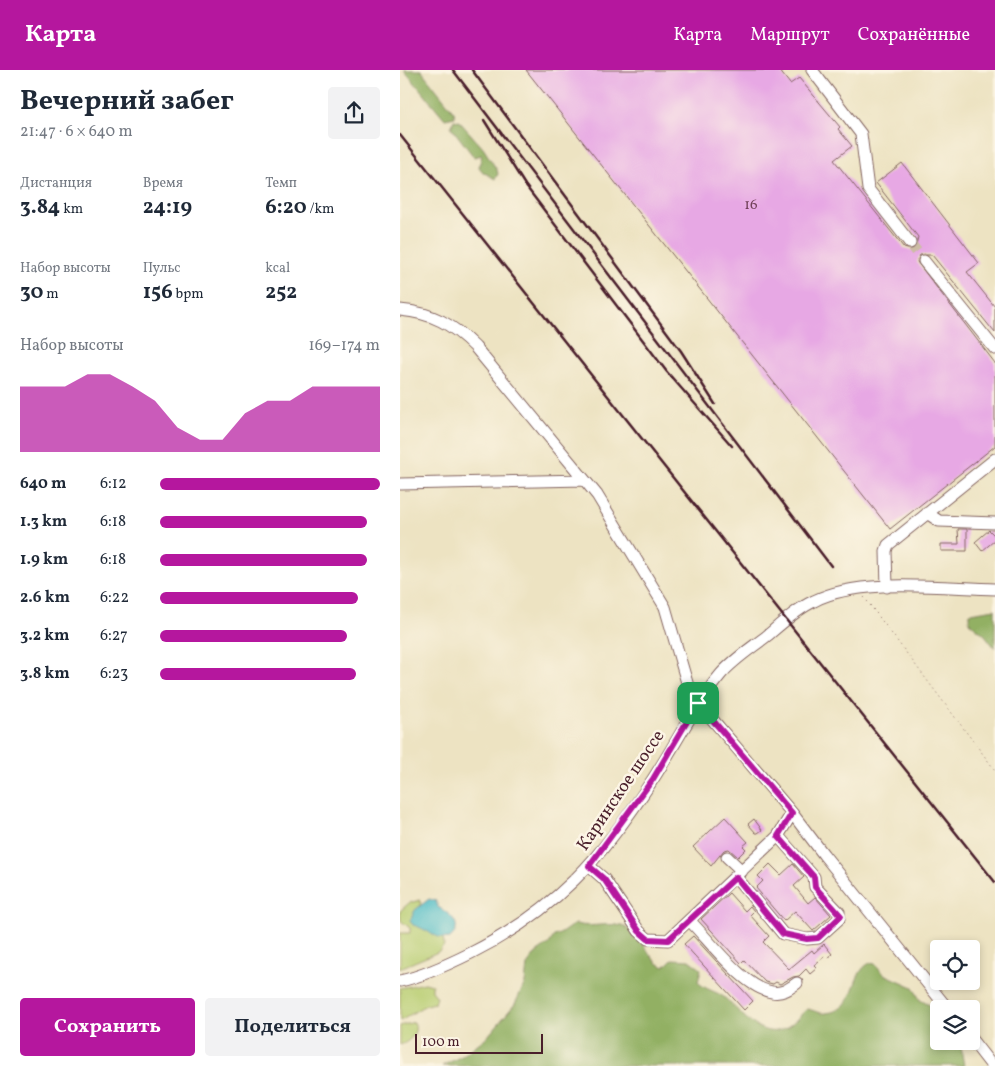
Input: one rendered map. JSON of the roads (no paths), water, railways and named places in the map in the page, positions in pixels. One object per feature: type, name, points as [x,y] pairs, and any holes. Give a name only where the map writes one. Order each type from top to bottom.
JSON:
[{"type":"street","points":[[812,70],[861,134],[868,189],[910,243]]},
{"type":"street","points":[[924,261],[995,349]]},
{"type":"street","points":[[400,310],[439,318],[456,328],[476,347],[597,495],[665,607],[690,693],[792,813],[941,1000]]},
{"type":"street","points":[[887,587],[886,551],[888,544],[995,459]]},
{"type":"street","points":[[400,484],[584,480]]},
{"type":"street","points":[[928,513],[939,520],[995,522]]},
{"type":"street","name":"Каринское шоссе","points":[[400,981],[448,964],[504,936],[551,903],[589,866],[653,779],[698,703],[722,672],[792,615],[814,600],[841,591],[887,587],[995,589]]},
{"type":"street","points":[[589,866],[604,879],[639,931],[648,939],[668,940],[778,836],[792,813]]},
{"type":"street","points":[[727,857],[783,934],[807,939],[818,938],[839,920],[839,912],[815,887],[814,877],[778,836]]},
{"type":"street","points":[[690,921],[749,982],[770,992],[787,990],[797,983]]},
{"type":"street","points":[[980,1050],[992,1066]]},
{"type":"water","points":[[429,899],[436,901],[438,907],[454,920],[456,929],[450,938],[436,936],[413,925],[410,921],[415,910]]},
{"type":"tunnel","points":[[910,243],[924,261]]},
{"type":"railway","points":[[453,70],[831,566]]},
{"type":"railway","points":[[472,70],[681,351],[715,404]]},
{"type":"railway","points":[[484,120],[525,185],[667,372],[732,446]]},
{"type":"railway","points":[[400,135],[995,882]]}]
